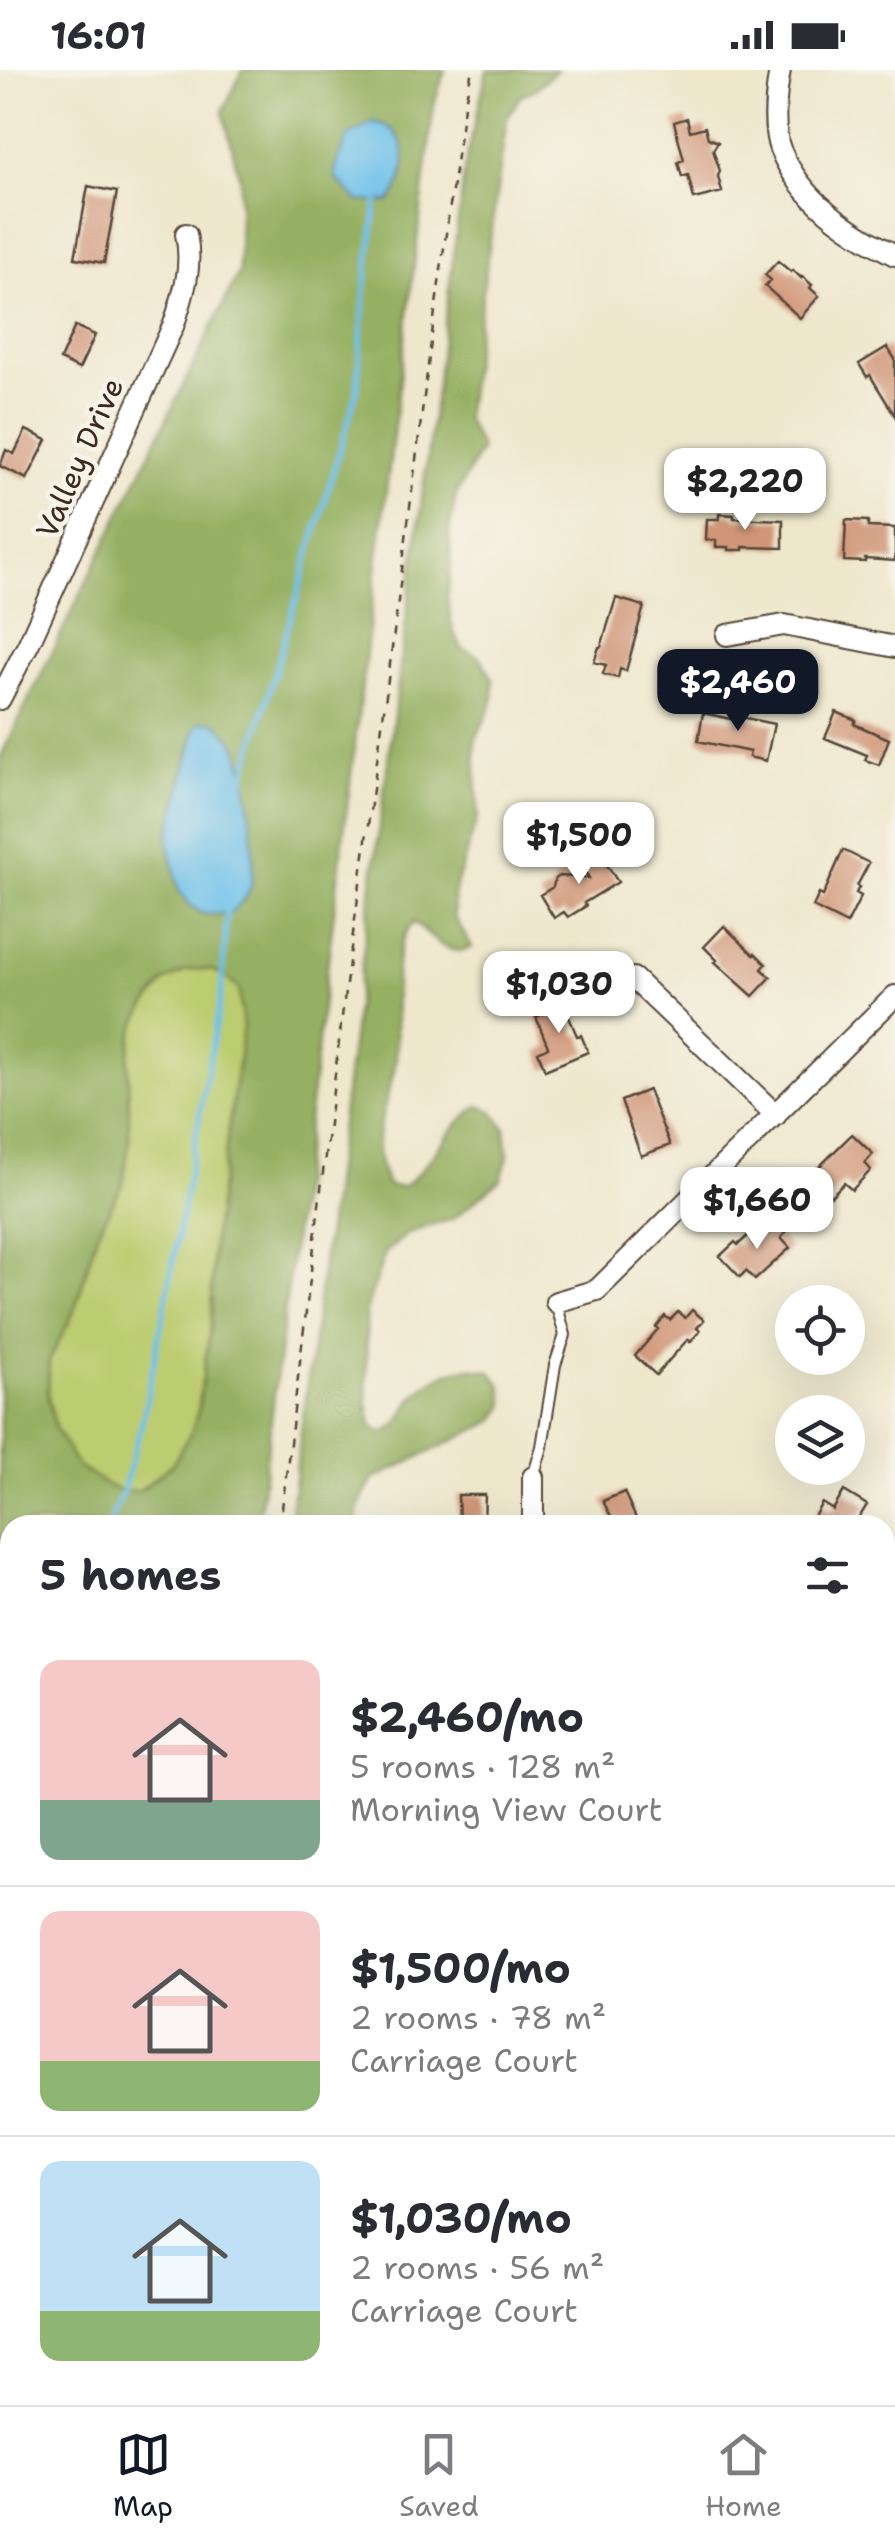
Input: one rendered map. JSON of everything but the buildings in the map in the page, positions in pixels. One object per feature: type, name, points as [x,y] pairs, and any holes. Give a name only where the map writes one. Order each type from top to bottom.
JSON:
[{"type":"street","points":[[780,70],[776,98],[779,146],[796,178],[816,204],[869,242],[895,254]]},
{"type":"street","name":"Valley Drive","points":[[0,699],[174,324],[188,278],[190,252],[186,234]]},
{"type":"street","points":[[726,635],[784,625],[895,647]]},
{"type":"street","points":[[633,978],[776,1116]]},
{"type":"street","points":[[556,1302],[597,1290],[895,996]]},
{"type":"street","points":[[533,1477],[533,1515]]},
{"type":"lane","points":[[533,1477],[542,1447],[555,1365],[565,1335],[556,1302]]},
{"type":"path","points":[[281,1515],[440,271],[472,70]]},
{"type":"green space","points":[[243,70],[445,70],[434,104],[259,1515],[0,1515],[0,758],[239,272],[240,180],[223,111]],"holes":[[[200,723],[254,857],[251,887],[244,900],[168,840]],[[208,969],[222,974],[239,989],[243,1027],[213,1242],[211,1322],[198,1411],[192,1431],[173,1464],[139,1491],[123,1491],[78,1467],[56,1430],[48,1397],[49,1361],[75,1309],[97,1233],[123,1183],[129,1142],[128,1060],[132,1035],[142,1012],[164,982],[188,970]]]},
{"type":"green space","points":[[487,70],[557,70],[534,90],[521,95],[507,118],[465,418],[481,449],[456,495],[449,530],[451,567],[447,597],[453,631],[462,648],[480,657],[493,679],[493,702],[475,741],[478,816],[453,895],[454,917],[472,947],[455,951],[448,948],[414,922],[405,934],[397,967],[396,1058],[378,1147],[389,1186],[402,1187],[423,1168],[458,1124],[480,1106],[493,1111],[505,1128],[508,1156],[501,1179],[453,1219],[408,1233],[385,1253],[366,1310],[367,1404],[372,1426],[382,1433],[388,1431],[430,1383],[467,1368],[490,1371],[502,1386],[505,1405],[494,1421],[373,1479],[358,1515],[290,1515],[465,166]]},
{"type":"green space","points":[[208,969],[222,974],[239,989],[243,1027],[213,1242],[211,1322],[198,1411],[192,1431],[173,1463],[139,1491],[123,1491],[78,1467],[56,1430],[48,1397],[49,1361],[75,1309],[97,1233],[123,1183],[129,1142],[128,1060],[132,1035],[142,1012],[164,982],[188,970]]},
{"type":"water","points":[[372,122],[395,133],[404,154],[401,180],[389,202],[358,201],[336,179],[335,169],[347,137]]},
{"type":"water","points":[[200,722],[216,722],[236,745],[248,795],[252,879],[249,891],[229,914],[203,914],[191,906],[179,891],[168,840]]},
{"type":"waterway","points":[[243,781],[357,391],[377,202]]},
{"type":"waterway","points":[[112,1515],[142,1422],[166,1301],[221,995],[227,910]]}]
